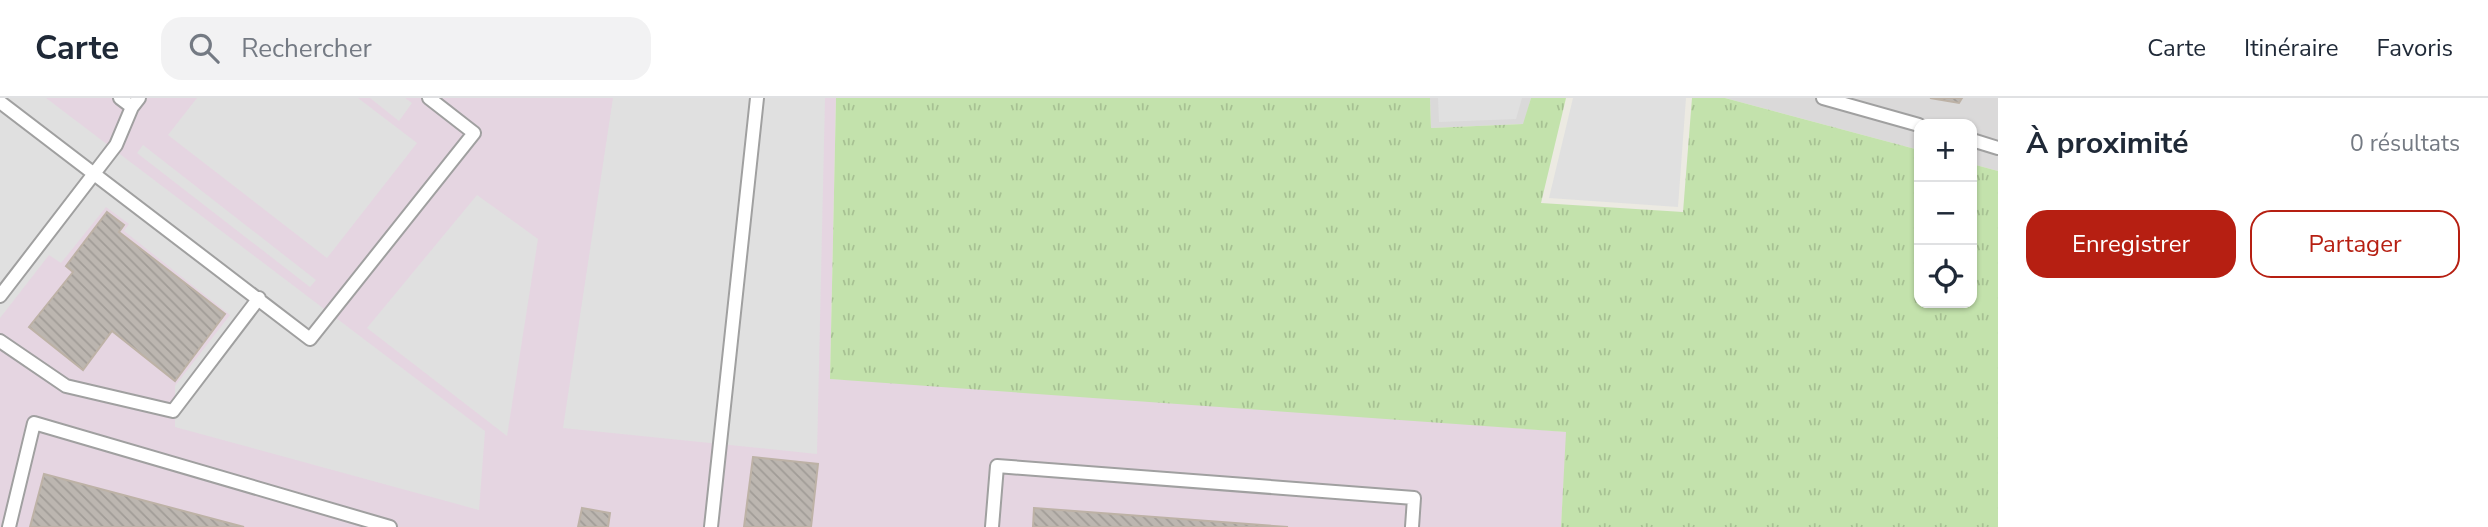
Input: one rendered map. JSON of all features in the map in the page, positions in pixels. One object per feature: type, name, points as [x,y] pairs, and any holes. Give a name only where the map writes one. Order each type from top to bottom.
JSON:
[{"type":"lane","points":[[0,296],[117,145],[135,103],[120,98]]},
{"type":"lane","points":[[0,102],[310,339],[474,133],[429,98]]},
{"type":"lane","points":[[711,527],[757,98]]},
{"type":"lane","points":[[1823,98],[1914,124]]},
{"type":"lane","points":[[1977,142],[1998,148]]},
{"type":"lane","points":[[0,341],[66,387],[173,411],[259,298]]},
{"type":"lane","points":[[9,527],[34,424],[390,527]]},
{"type":"lane","points":[[992,527],[997,466],[1414,498],[1412,527]]},
{"type":"shaded area","points":[[0,98],[836,98],[830,379],[988,386],[1567,432],[1561,527],[0,527]]},
{"type":"shaded area","points":[[0,98],[46,98],[485,431],[479,510],[175,427],[175,386],[230,315],[124,231],[129,224],[106,207],[61,263],[49,255],[0,318]]},
{"type":"shaded area","points":[[197,98],[358,98],[417,143],[327,258],[168,135]]},
{"type":"shaded area","points":[[370,98],[405,98],[412,103],[399,121]]},
{"type":"shaded area","points":[[613,98],[825,98],[817,454],[563,428]]},
{"type":"shaded area","points":[[1430,98],[1531,98],[1524,124],[1431,128]]},
{"type":"shaded area","points":[[1438,98],[1522,98],[1516,119],[1439,122]]},
{"type":"shaded area","points":[[1573,98],[1686,98],[1678,207],[1549,198]]},
{"type":"shaded area","points":[[1725,98],[1998,98],[1998,171],[1977,165],[1977,119],[1914,119],[1914,149]]},
{"type":"shaded area","points":[[143,145],[316,280],[310,287],[137,153]]},
{"type":"shaded area","points":[[477,195],[538,239],[507,436],[367,328]]},
{"type":"green space","points":[[836,98],[1430,98],[1431,128],[1523,124],[1531,98],[1566,98],[1541,203],[1683,212],[1692,98],[1725,98],[1914,149],[1914,308],[1977,308],[1977,165],[1998,171],[1998,527],[1561,527],[1566,432],[830,379]]},
{"type":"building","points":[[1930,98],[1962,98],[1959,103]]},
{"type":"building","points":[[107,212],[124,225],[119,232],[225,314],[175,381],[112,331],[83,370],[29,327],[73,272],[66,266]]},
{"type":"building","points":[[753,457],[818,464],[811,527],[744,527]]},
{"type":"building","points":[[44,474],[244,527],[30,527]]},
{"type":"building","points":[[582,508],[610,513],[608,527],[578,527]]},
{"type":"building","points":[[1034,508],[1288,527],[1033,527]]}]
